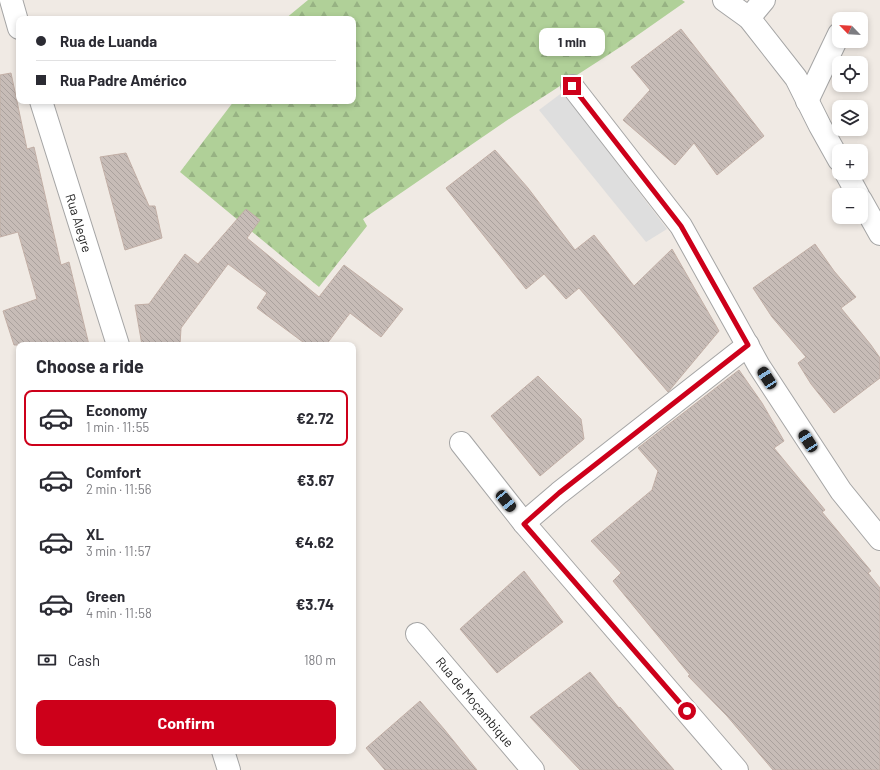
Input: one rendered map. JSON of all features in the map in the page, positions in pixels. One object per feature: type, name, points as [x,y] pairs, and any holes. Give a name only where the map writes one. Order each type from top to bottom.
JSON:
[{"type":"street","points":[[11,0],[16,18]]},
{"type":"street","points":[[724,0],[749,18],[796,78],[832,147]]},
{"type":"street","points":[[749,18],[764,0]]},
{"type":"street","points":[[807,101],[832,48]]},
{"type":"street","points":[[572,86],[681,226],[759,366],[840,491],[880,539]]},
{"type":"street","name":"Rua Alegre","points":[[42,104],[117,342]]},
{"type":"street","points":[[868,207],[880,234]]},
{"type":"street","points":[[524,524],[559,493],[748,345]]},
{"type":"street","points":[[461,443],[524,524],[737,770]]},
{"type":"street","name":"Rua de Moçambique","points":[[417,634],[533,770]]},
{"type":"street","points":[[224,754],[229,770]]},
{"type":"green space","points":[[308,0],[682,0],[685,2],[625,44],[512,117],[363,219],[367,226],[319,287],[180,172],[232,104],[356,104],[356,16],[289,16]]},
{"type":"shaded area","points":[[563,92],[667,229],[646,242],[539,110]]},
{"type":"building","points":[[681,29],[764,136],[717,175],[694,143],[675,165],[623,120],[650,90],[631,67]]},
{"type":"building","points":[[11,73],[16,104],[18,104],[27,149],[34,147],[61,265],[69,262],[88,342],[16,342],[16,345],[14,345],[3,311],[37,299],[18,232],[0,237],[0,75]]},
{"type":"building","points":[[495,150],[528,188],[575,250],[594,235],[634,286],[672,249],[719,331],[668,392],[579,288],[566,299],[544,274],[526,289],[446,188]]},
{"type":"building","points":[[126,153],[149,206],[155,206],[162,238],[125,250],[100,157]]},
{"type":"building","points":[[246,209],[260,220],[247,238],[319,297],[344,265],[403,309],[381,337],[350,313],[328,342],[303,342],[257,308],[267,293],[228,264],[181,328],[180,342],[141,342],[135,305],[149,304],[185,254],[198,264]]},
{"type":"building","points":[[815,244],[834,271],[856,297],[841,308],[880,358],[880,378],[834,413],[811,384],[798,363],[806,357],[772,317],[753,288]]},
{"type":"building","points":[[739,370],[762,403],[784,441],[774,448],[825,510],[822,512],[871,571],[868,573],[880,588],[880,770],[773,770],[727,716],[688,676],[690,675],[613,581],[621,573],[591,541],[652,490],[658,471],[638,448]]},
{"type":"building","points":[[538,376],[581,419],[584,439],[540,476],[491,416]]},
{"type":"building","points":[[524,571],[563,622],[497,673],[460,629]]},
{"type":"building","points":[[590,672],[619,708],[620,707],[674,770],[580,770],[530,717]]},
{"type":"building","points":[[420,701],[477,770],[385,770],[366,748]]},
{"type":"route","points":[[572,86],[681,226],[748,345],[559,493],[524,524],[687,711]]}]
